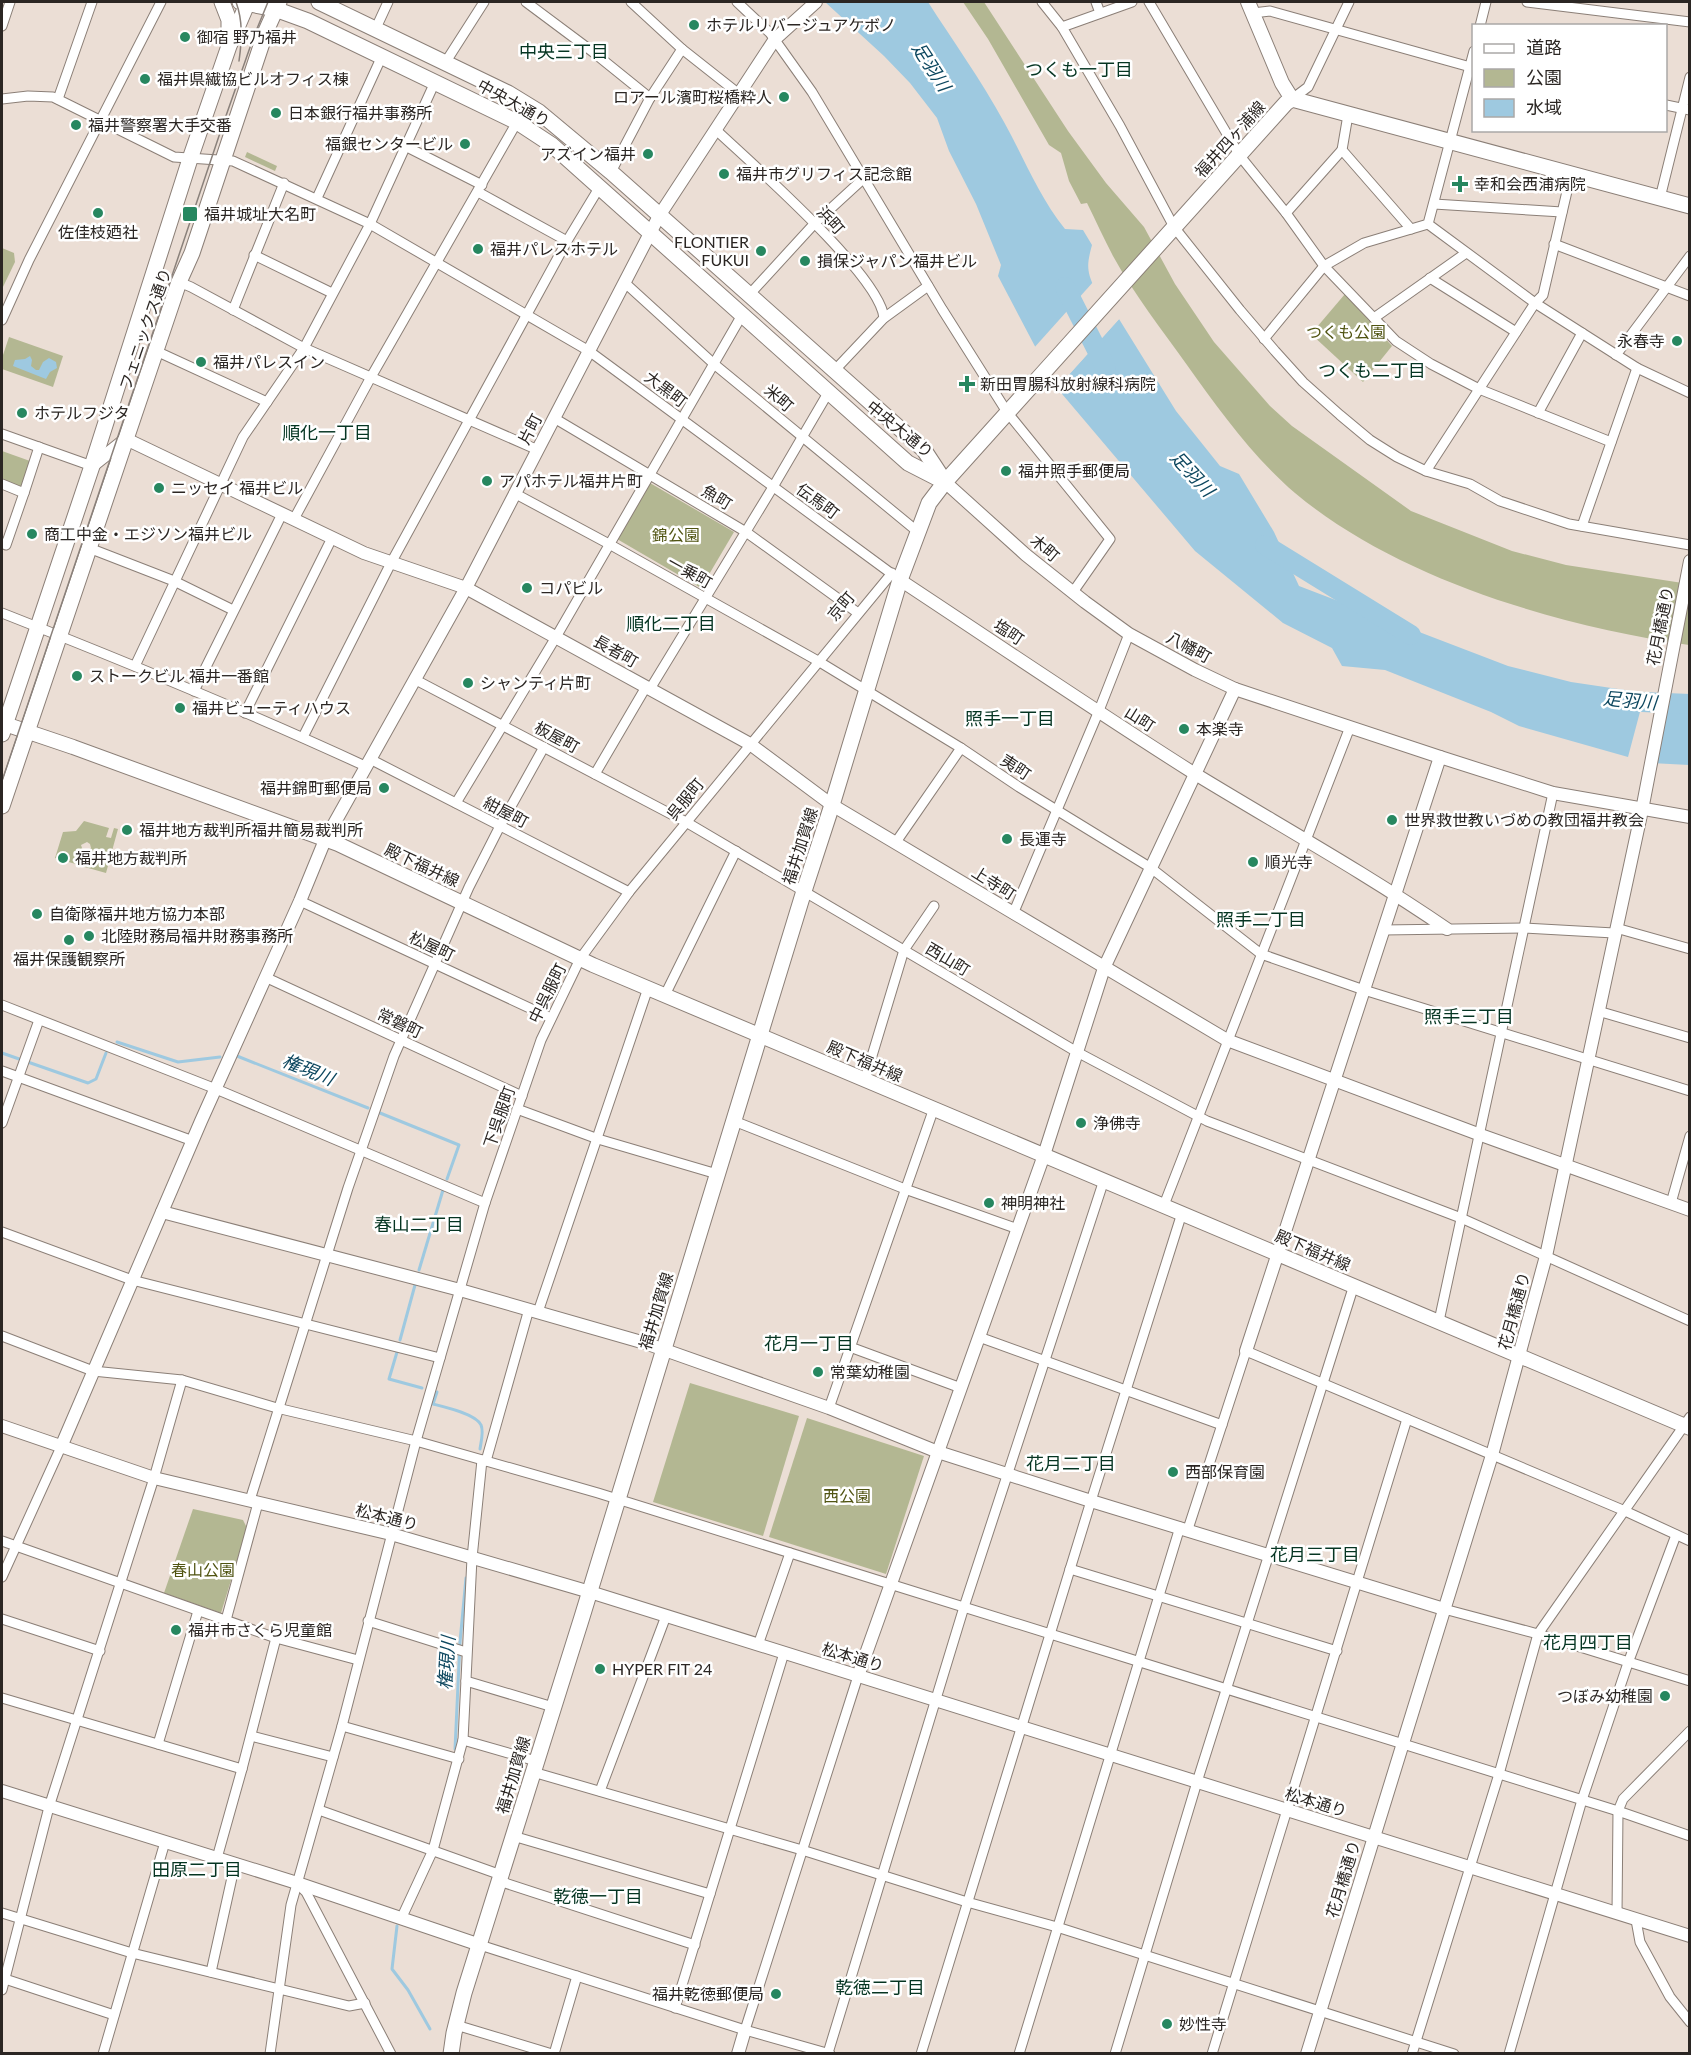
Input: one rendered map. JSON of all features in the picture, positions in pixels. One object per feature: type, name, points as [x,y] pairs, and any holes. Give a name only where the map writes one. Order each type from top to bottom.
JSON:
[{"type":"main road","points":[[222,2],[229,20],[229,46]]},
{"type":"main road","name":"フェニックス通り","points":[[3,727],[92,466],[190,159],[246,2]]},
{"type":"main road","name":"中央大通り","points":[[246,2],[277,5],[517,122],[552,145],[912,466],[945,482]]},
{"type":"main road","name":"中央大通り","points":[[319,2],[531,106],[611,172],[924,450],[945,482]]},
{"type":"main road","name":"フェニックス通り","points":[[2,806],[179,282],[277,5]]},
{"type":"main road","points":[[1250,7],[1282,83],[1292,99]]},
{"type":"main road","name":"福井四ヶ浦線","points":[[945,482],[1292,99],[1689,206]]},
{"type":"main road","name":"京町","points":[[896,577],[929,503],[945,482]]},
{"type":"main road","name":"福井加賀線","points":[[452,2054],[456,2025],[500,1878],[832,805],[896,577]]},
{"type":"main road","name":"殿下福井線","points":[[3,727],[27,731],[350,850],[580,959],[1520,1355],[1688,1423]]},
{"type":"street","points":[[2,26],[10,2]]},
{"type":"street","points":[[2,99],[28,96],[58,99],[92,2]]},
{"type":"street","points":[[2,320],[20,278],[161,2]]},
{"type":"street","points":[[376,28],[388,2]]},
{"type":"street","points":[[445,63],[484,2]]},
{"type":"street","points":[[526,2],[650,98]]},
{"type":"street","points":[[631,2],[681,49],[739,94]]},
{"type":"street","points":[[737,2],[775,39],[812,92],[928,286],[1010,409],[1110,539],[1073,592]]},
{"type":"street","name":"片町","points":[[61,1448],[325,840],[466,588],[659,216],[775,39],[816,2]]},
{"type":"street","points":[[1042,2],[1062,27],[1120,126],[1171,230],[1303,382],[1352,425],[1397,457],[1426,471],[1470,484],[1500,501],[1569,524],[1689,545]]},
{"type":"street","points":[[1096,2],[1100,13]]},
{"type":"street","points":[[1062,27],[1132,2]]},
{"type":"street","points":[[1149,2],[1239,156],[1286,213],[1324,266],[1396,341],[1431,364],[1479,389],[1611,442]]},
{"type":"street","points":[[1292,99],[1308,87],[1348,2]]},
{"type":"street","points":[[1480,24],[1486,2]]},
{"type":"street","points":[[1527,2],[1577,5],[1689,22]]},
{"type":"street","points":[[1250,7],[1471,67],[1428,224]]},
{"type":"street","points":[[611,172],[650,98],[681,49]]},
{"type":"street","points":[[317,198],[382,56]]},
{"type":"street","points":[[1660,198],[1686,109],[1689,77]]},
{"type":"street","points":[[135,666],[243,437],[303,348],[370,224],[435,82]]},
{"type":"street","name":"大黒町","points":[[58,99],[174,157],[233,161],[370,224],[589,351],[726,453]]},
{"type":"street","points":[[1667,105],[1686,109]]},
{"type":"street","points":[[1286,213],[1342,150],[1348,115]]},
{"type":"street","points":[[194,691],[233,610],[371,377],[517,122]]},
{"type":"street","name":"浜町","points":[[715,129],[815,223],[870,286],[884,310],[884,318]]},
{"type":"street","points":[[405,146],[567,241]]},
{"type":"street","points":[[1342,150],[1411,229]]},
{"type":"street","points":[[1426,471],[1535,303],[1543,295],[1571,174]]},
{"type":"street","points":[[749,295],[815,223],[863,179]]},
{"type":"street","points":[[232,310],[284,183]]},
{"type":"street","points":[[303,737],[392,563],[567,241],[599,188]]},
{"type":"street","points":[[1434,204],[1562,212]]},
{"type":"street","points":[[1264,339],[1324,266],[1364,243],[1428,224]]},
{"type":"street","points":[[1428,224],[1535,303],[1637,368],[1689,393]]},
{"type":"street","points":[[1554,244],[1689,296]]},
{"type":"street","points":[[1374,318],[1466,253]]},
{"type":"street","points":[[254,255],[332,293]]},
{"type":"street","points":[[1616,355],[1689,256]]},
{"type":"street","points":[[1430,278],[1516,332]]},
{"type":"street","points":[[179,282],[191,286],[303,348],[538,450]]},
{"type":"street","name":"米町","points":[[624,282],[714,364],[918,532]]},
{"type":"street","points":[[834,370],[884,318],[928,286]]},
{"type":"street","points":[[456,803],[556,637],[742,315]]},
{"type":"street","points":[[1538,413],[1582,333]]},
{"type":"street","points":[[156,351],[267,402]]},
{"type":"street","points":[[1582,526],[1637,368]]},
{"type":"street","points":[[595,774],[706,598],[828,393]]},
{"type":"street","name":"魚町","points":[[554,418],[746,532],[858,613]]},
{"type":"street","points":[[2,434],[92,466],[126,439]]},
{"type":"street","name":"長者町","points":[[126,439],[364,554],[466,588],[750,744]]},
{"type":"street","points":[[2,543],[6,545],[39,447]]},
{"type":"street","name":"伝馬町","points":[[726,453],[896,577]]},
{"type":"street","name":"木町","points":[[945,482],[1026,555],[1129,634]]},
{"type":"street","points":[[2,484],[24,493]]},
{"type":"street","name":"一乗町","points":[[514,493],[706,598],[866,690]]},
{"type":"street","points":[[245,713],[332,538]]},
{"type":"street","points":[[89,548],[174,582],[233,610]]},
{"type":"street","name":"花月橋通り","points":[[1307,2054],[1492,1455],[1520,1355],[1545,1256],[1643,804],[1689,561]]},
{"type":"street","name":"京町","points":[[818,661],[858,613],[896,577]]},
{"type":"street","name":"塩町","points":[[896,577],[1098,712]]},
{"type":"street","name":"紺屋町","points":[[2,613],[368,762],[456,803],[629,892]]},
{"type":"street","points":[[1013,914],[1129,634]]},
{"type":"street","name":"八幡町","points":[[1129,634],[1195,670],[1235,688],[1440,758],[1553,793],[1643,804],[1689,817]]},
{"type":"street","name":"呉服町","points":[[580,959],[629,892],[818,661]]},
{"type":"street","name":"板屋町","points":[[414,680],[686,822]]},
{"type":"street","points":[[738,2054],[858,1676],[1044,1155],[1104,968],[1235,688]]},
{"type":"street","name":"夷町","points":[[866,690],[1151,868],[1261,954],[1364,990],[1689,1091]]},
{"type":"street","name":"山町","points":[[1098,712],[1195,774],[1395,893],[1447,928]]},
{"type":"street","points":[[1164,1205],[1350,727]]},
{"type":"street","name":"上寺町","points":[[750,744],[832,805],[1227,1040],[1689,1210]]},
{"type":"street","points":[[226,1620],[277,1408],[360,1151],[401,1040],[462,903],[500,826],[544,747]]},
{"type":"street","points":[[896,842],[961,748]]},
{"type":"street","points":[[1019,2054],[1159,1596],[1222,1425],[1440,758]]},
{"type":"street","points":[[1439,1321],[1553,793]]},
{"type":"street","name":"西山町","points":[[686,822],[1077,1052],[1208,1121],[1461,1218],[1689,1321]]},
{"type":"street","points":[[665,995],[736,851]]},
{"type":"street","name":"松屋町","points":[[300,901],[551,1018]]},
{"type":"street","points":[[865,1079],[904,950],[934,906]]},
{"type":"street","points":[[1383,930],[1447,928],[1615,930],[1689,949]]},
{"type":"street","name":"中呉服町","points":[[541,1040],[580,959]]},
{"type":"street","name":"常磐町","points":[[265,977],[522,1096]]},
{"type":"street","points":[[402,1919],[430,1849],[463,1740],[466,1681],[461,1650],[484,1460],[533,1311],[598,1139],[648,988]]},
{"type":"street","points":[[2,1005],[216,1089],[485,1203]]},
{"type":"street","points":[[1598,1011],[1689,1038]]},
{"type":"street","points":[[2,1123],[39,1020]]},
{"type":"street","name":"下呉服町","points":[[270,2054],[291,1905],[342,1726],[391,1534],[440,1358],[485,1203],[541,1040]]},
{"type":"street","points":[[2,1071],[193,1141]]},
{"type":"street","points":[[829,1408],[934,1108]]},
{"type":"street","points":[[517,1109],[598,1139],[717,1174]]},
{"type":"street","points":[[734,1121],[905,1189],[1018,1229]]},
{"type":"street","points":[[1671,1203],[1689,1136]]},
{"type":"street","points":[[2,1791],[297,1883],[675,2008],[829,2053],[964,1607],[1104,1180]]},
{"type":"street","points":[[162,1212],[460,1290],[663,1349],[829,1408],[938,1452],[1444,1609],[1538,1634],[1689,1681]]},
{"type":"street","points":[[921,2054],[1182,1213]]},
{"type":"street","points":[[2,1232],[132,1280],[440,1358]]},
{"type":"street","points":[[1115,2054],[1197,1782],[1354,1285]]},
{"type":"street","points":[[2,1336],[93,1371],[182,1380],[277,1408],[484,1460],[617,1499],[1618,1811],[1689,1836]]},
{"type":"street","points":[[979,1337],[1222,1425]]},
{"type":"street","points":[[850,1347],[961,1388]]},
{"type":"street","points":[[1245,1351],[1625,1511],[1689,1541]]},
{"type":"street","points":[[2,1990],[49,1807],[154,1478],[182,1380]]},
{"type":"street","points":[[1212,2054],[1407,1419]]},
{"type":"street","points":[[1412,2054],[1500,1774],[1538,1634],[1688,1423]]},
{"type":"street","name":"松本通り","points":[[2,1426],[154,1478],[391,1534],[590,1592],[1689,1936]]},
{"type":"street","points":[[2,1577],[61,1448]]},
{"type":"street","points":[[1509,2054],[1582,1800],[1628,1663],[1676,1535]]},
{"type":"street","points":[[2,1541],[276,1638],[358,1660]]},
{"type":"street","points":[[758,1645],[790,1553]]},
{"type":"street","points":[[1070,1569],[1337,1651]]},
{"type":"street","points":[[158,1744],[198,1611]]},
{"type":"street","points":[[600,1791],[666,1616]]},
{"type":"street","points":[[2,1619],[99,1651]]},
{"type":"street","points":[[368,1621],[461,1650]]},
{"type":"street","points":[[217,1858],[276,1638]]},
{"type":"street","points":[[675,2008],[784,1653]]},
{"type":"street","points":[[466,1681],[553,1707]]},
{"type":"street","points":[[2,1698],[242,1769]]},
{"type":"street","points":[[342,1726],[459,1759]]},
{"type":"street","points":[[1617,1914],[1618,1811],[1623,1799],[1689,1731]]},
{"type":"street","points":[[251,1736],[333,1757]]},
{"type":"street","points":[[463,1740],[600,1791],[1057,1928],[1454,2054]]},
{"type":"street","points":[[319,1810],[430,1849],[500,1878],[694,1945]]},
{"type":"street","points":[[513,1836],[710,1894]]},
{"type":"street","points":[[103,2054],[165,1842]]},
{"type":"street","points":[[211,1972],[236,1864]]},
{"type":"street","points":[[297,1883],[306,1892],[391,2054]]},
{"type":"street","points":[[2,1913],[132,1953],[350,2006],[365,2003]]},
{"type":"street","points":[[1636,1920],[1640,1942],[1670,1997],[1689,2022]]},
{"type":"street","points":[[456,2025],[553,2054],[577,1976]]},
{"type":"street","points":[[3,1979],[114,2015]]},
{"type":"green space","points":[[963,2],[984,2],[1068,131],[1106,183],[1144,227],[1175,284],[1214,342],[1270,406],[1292,426],[1411,511],[1512,551],[1566,565],[1689,584],[1689,645],[1639,637],[1534,611],[1430,574],[1336,523],[1295,493],[1237,432],[1139,298],[1113,256],[1087,203],[1081,204],[1069,181],[1061,153],[1049,145],[988,39]]},
{"type":"green space","points":[[247,152],[277,166],[275,171],[245,157]]},
{"type":"green space","points":[[2,248],[14,253],[15,262],[2,289]]},
{"type":"green space","name":"つくも公園","points":[[1345,294],[1392,346],[1363,382],[1311,334]]},
{"type":"green space","points":[[9,337],[63,356],[53,387],[2,369],[2,358]]},
{"type":"green space","points":[[2,451],[30,461],[21,488],[2,480]]},
{"type":"green space","name":"錦公園","points":[[650,483],[734,532],[701,588],[617,539]]},
{"type":"green space","points":[[84,821],[109,828],[106,837],[111,838],[114,828],[118,829],[106,873],[81,866],[85,852],[91,848],[87,842],[81,845],[83,851],[79,865],[55,858],[63,832],[76,831]]},
{"type":"green space","points":[[690,1383],[799,1416],[763,1536],[653,1502]]},
{"type":"green space","name":"西公園","points":[[807,1418],[924,1456],[886,1574],[769,1537]]},
{"type":"green space","name":"春山公園","points":[[193,1509],[243,1520],[247,1528],[221,1613],[164,1593]]},
{"type":"water","points":[[825,2],[928,2],[995,106],[1056,217],[1065,229],[1083,230],[1092,245],[1088,267],[1095,289],[1039,354],[998,276],[1001,265],[976,204],[949,151],[937,118],[910,83],[884,56]]},
{"type":"water","points":[[1119,319],[1176,411],[1220,466],[1239,474],[1274,532],[1299,586],[1508,666],[1571,682],[1645,693],[1628,757],[1519,726],[1491,712],[1385,670],[1342,666],[1332,648],[1283,623],[1195,551],[1057,388]]},
{"type":"water","points":[[30,356],[31,366],[36,370],[39,370],[43,362],[49,358],[56,362],[57,368],[50,372],[46,379],[13,366],[15,360]]},
{"type":"water","points":[[1662,702],[1689,702],[1689,765],[1651,763]]},
{"type":"pier","points":[[1094,281],[1097,290],[1041,356],[1037,356],[1033,349]]},
{"type":"pier","points":[[1119,316],[1121,317],[1055,390],[1055,386]]},
{"type":"waterway","name":"足羽川","points":[[1065,287],[1106,368]]},
{"type":"waterway","name":"足羽川","points":[[1265,545],[1411,635]]},
{"type":"waterway","name":"足羽川","points":[[1618,701],[1690,704]]},
{"type":"waterway","name":"権現川","points":[[117,1042],[178,1062],[220,1057]]},
{"type":"waterway","points":[[2,1053],[88,1083],[96,1079],[106,1053]]},
{"type":"waterway","name":"権現川","points":[[237,1056],[368,1108]]},
{"type":"waterway","name":"権現川","points":[[380,1113],[459,1145],[447,1179]]},
{"type":"waterway","name":"権現川","points":[[419,1270],[443,1190]]},
{"type":"waterway","name":"権現川","points":[[400,1340],[415,1285]]},
{"type":"waterway","name":"権現川","points":[[397,1352],[389,1379],[422,1388]]},
{"type":"waterway","name":"権現川","points":[[437,1392],[433,1404],[467,1414],[478,1421],[482,1427],[480,1449]]},
{"type":"waterway","name":"権現川","points":[[455,1749],[460,1642],[466,1578]]},
{"type":"waterway","name":"権現川","points":[[397,1926],[392,1969],[408,1990],[430,2029]]},
{"type":"tram line","points":[[236,2],[241,31],[239,61]]},
{"type":"tram line","points":[[2,781],[221,130],[268,2]]},
{"type":"place","name":"ホテルリバージュアケボノ","points":[[694,25]]},
{"type":"place","name":"御宿 野乃福井","points":[[185,37]]},
{"type":"place","name":"福井県繊協ビルオフィス棟","points":[[145,79]]},
{"type":"place","name":"ロアール濱町桜橋粋人","points":[[784,97]]},
{"type":"place","name":"日本銀行福井事務所","points":[[276,113]]},
{"type":"place","name":"福井警察署大手交番","points":[[76,125]]},
{"type":"place","name":"福銀センタービル","points":[[465,144]]},
{"type":"place","name":"アズイン福井","points":[[648,154]]},
{"type":"place","name":"福井市グリフィス記念館","points":[[724,174]]},
{"type":"place","name":"幸和会西浦病院","points":[[1460,184]]},
{"type":"place","name":"佐佳枝廼社","points":[[98,213]]},
{"type":"place","name":"福井城址大名町","points":[[190,214]]},
{"type":"place","name":"福井パレスホテル","points":[[478,249]]},
{"type":"place","name":"FLONTIER FUKUI","points":[[761,251]]},
{"type":"place","name":"損保ジャパン福井ビル","points":[[805,261]]},
{"type":"place","name":"永春寺","points":[[1677,341]]},
{"type":"place","name":"福井パレスイン","points":[[201,362]]},
{"type":"place","name":"新田胃腸科放射線科病院","points":[[967,384]]},
{"type":"place","name":"ホテルフジタ","points":[[22,413]]},
{"type":"place","name":"福井照手郵便局","points":[[1006,471]]},
{"type":"place","name":"アパホテル福井片町","points":[[487,481]]},
{"type":"place","name":"ニッセイ 福井ビル","points":[[159,488]]},
{"type":"place","name":"商工中金・エジソン福井ビル","points":[[32,534]]},
{"type":"place","name":"コパビル","points":[[527,588]]},
{"type":"place","name":"ストークビル 福井一番館","points":[[77,676]]},
{"type":"place","name":"シャンティ片町","points":[[468,683]]},
{"type":"place","name":"福井ビューティハウス","points":[[180,708]]},
{"type":"place","name":"本楽寺","points":[[1184,729]]},
{"type":"place","name":"福井錦町郵便局","points":[[384,788]]},
{"type":"place","name":"世界救世教いづめの教団福井教会","points":[[1392,820]]},
{"type":"place","name":"福井地方裁判所福井簡易裁判所","points":[[127,830]]},
{"type":"place","name":"長運寺","points":[[1007,839]]},
{"type":"place","name":"福井地方裁判所","points":[[63,858]]},
{"type":"place","name":"順光寺","points":[[1253,862]]},
{"type":"place","name":"自衛隊福井地方協力本部","points":[[37,914]]},
{"type":"place","name":"北陸財務局福井財務事務所","points":[[89,936]]},
{"type":"place","name":"福井保護観察所","points":[[69,940]]},
{"type":"place","name":"浄佛寺","points":[[1081,1123]]},
{"type":"place","name":"神明神社","points":[[989,1203]]},
{"type":"place","name":"常葉幼稚園","points":[[818,1372]]},
{"type":"place","name":"西部保育園","points":[[1173,1472]]},
{"type":"place","name":"福井市さくら児童館","points":[[176,1630]]},
{"type":"place","name":"HYPER FIT 24","points":[[600,1669]]},
{"type":"place","name":"つぼみ幼稚園","points":[[1665,1696]]},
{"type":"place","name":"福井乾徳郵便局","points":[[776,1994]]},
{"type":"place","name":"妙性寺","points":[[1167,2024]]},
{"type":"district","name":"中央三丁目","points":[[564,52]]},
{"type":"district","name":"つくも一丁目","points":[[1079,70]]},
{"type":"district","name":"つくも二丁目","points":[[1372,371]]},
{"type":"district","name":"順化一丁目","points":[[327,433]]},
{"type":"district","name":"順化二丁目","points":[[671,624]]},
{"type":"district","name":"照手一丁目","points":[[1010,719]]},
{"type":"district","name":"照手二丁目","points":[[1261,920]]},
{"type":"district","name":"照手三丁目","points":[[1469,1017]]},
{"type":"district","name":"春山二丁目","points":[[419,1225]]},
{"type":"district","name":"花月一丁目","points":[[809,1344]]},
{"type":"district","name":"花月二丁目","points":[[1071,1464]]},
{"type":"district","name":"花月三丁目","points":[[1315,1555]]},
{"type":"district","name":"花月四丁目","points":[[1588,1643]]},
{"type":"district","name":"田原二丁目","points":[[197,1870]]},
{"type":"district","name":"乾徳一丁目","points":[[598,1897]]},
{"type":"district","name":"乾徳二丁目","points":[[880,1988]]}]
